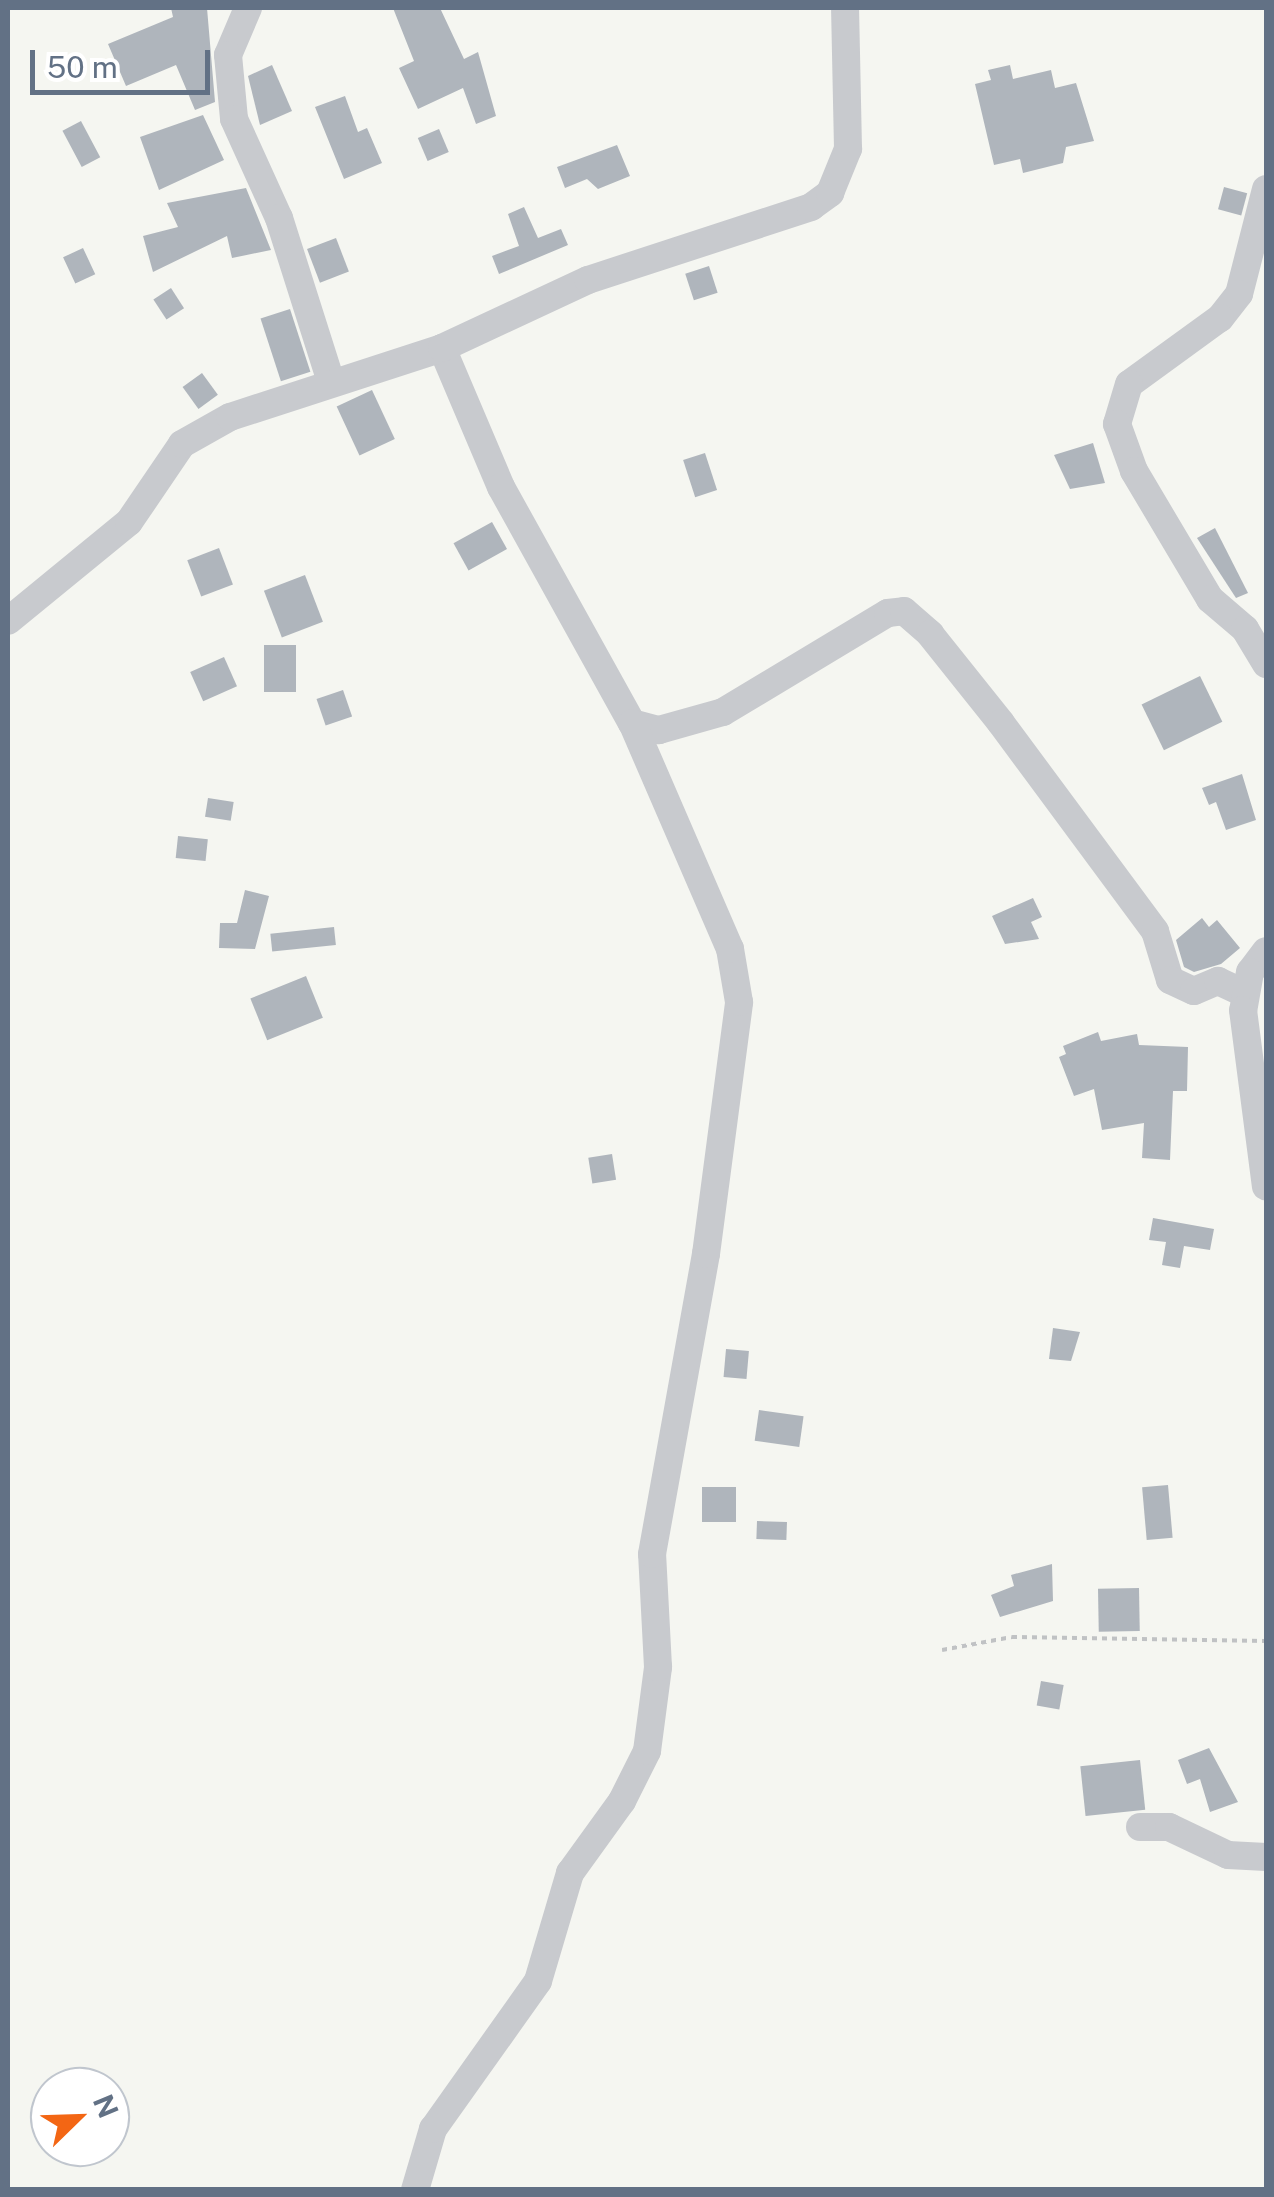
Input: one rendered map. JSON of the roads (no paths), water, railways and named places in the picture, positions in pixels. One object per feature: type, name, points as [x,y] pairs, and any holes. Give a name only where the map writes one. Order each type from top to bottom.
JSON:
[{"type":"street","points":[[248,8],[228,55],[234,119],[280,218],[330,379]]},
{"type":"street","points":[[8,621],[130,522],[182,444],[230,417],[330,379],[442,348],[588,280],[810,207],[830,192],[848,149],[845,8]]},
{"type":"street","points":[[1266,188],[1239,294],[1220,318],[1129,384],[1117,424],[1134,471],[1210,599],[1245,629],[1266,664]]},
{"type":"street","points":[[415,2190],[433,2129],[538,1982],[570,1873],[622,1802],[647,1751],[658,1667],[652,1554],[706,1254],[739,1002],[730,949],[632,723],[502,488],[442,348]]},
{"type":"street","points":[[632,723],[659,730],[723,712],[888,613],[904,612],[930,634],[1001,723],[1155,931],[1170,980],[1194,991],[1218,981],[1244,993]]},
{"type":"street","points":[[1266,951],[1244,993],[1266,1187]]},
{"type":"street","points":[[1140,1826],[1168,1827],[1228,1855],[1266,1858]]}]
